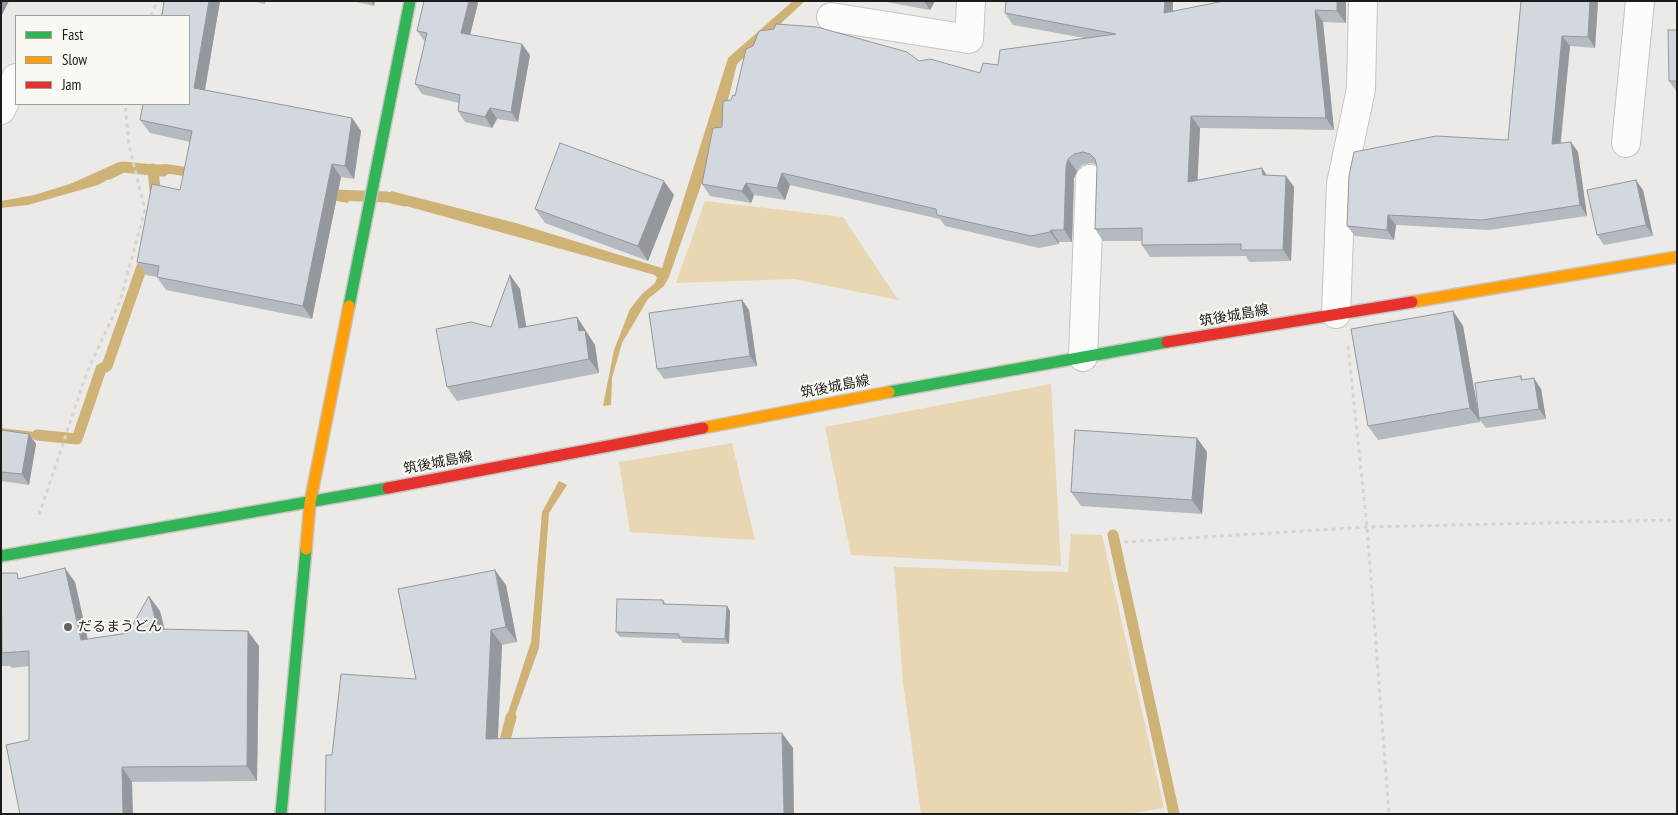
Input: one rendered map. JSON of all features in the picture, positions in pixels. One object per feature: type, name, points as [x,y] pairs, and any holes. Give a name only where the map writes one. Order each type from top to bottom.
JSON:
[{"type":"main road","points":[[281,814],[310,503],[410,1]]},
{"type":"main road","name":"筑後城島線","points":[[1,556],[310,503],[1083,357],[1677,257]]},
{"type":"street","points":[[831,16],[968,39],[971,1]]},
{"type":"street","points":[[1340,314],[1341,184],[1361,89],[1363,1]]},
{"type":"street","points":[[1626,143],[1640,1]]},
{"type":"street","points":[[1,110],[15,80]]},
{"type":"street","points":[[1083,357],[1090,179]]},
{"type":"path","points":[[151,15],[157,1]]},
{"type":"path","points":[[27,551],[87,372],[120,301],[145,210],[129,145],[125,105]]},
{"type":"path","points":[[1340,314],[1367,527],[1389,814]]},
{"type":"path","points":[[1124,542],[1367,527],[1677,520]]},
{"type":"shaded area","points":[[793,1],[805,1],[737,64],[721,128],[669,277],[664,286],[648,299],[622,343],[612,378],[611,405],[603,406],[614,350],[630,309],[642,294],[655,283],[657,278],[655,275],[388,201],[391,191],[516,223],[662,268],[728,58]]},
{"type":"shaded area","points":[[119,162],[125,170],[98,185],[28,205],[1,208],[1,201],[34,195],[70,184]]},
{"type":"shaded area","points":[[166,164],[351,195],[348,203],[213,180],[170,174],[151,175],[149,165]]},
{"type":"shaded area","points":[[705,201],[843,217],[898,300],[794,279],[676,283]]},
{"type":"shaded area","points":[[1051,384],[1061,566],[851,555],[825,427]]},
{"type":"shaded area","points":[[1,428],[52,434],[50,440],[1,435]]},
{"type":"shaded area","points":[[732,443],[755,540],[630,532],[619,462]]},
{"type":"shaded area","points":[[559,481],[567,485],[549,513],[539,648],[509,731],[503,728],[531,642],[542,512]]},
{"type":"shaded area","points":[[1071,534],[1102,535],[1164,808],[1128,814],[921,814],[903,682],[894,567],[1068,572]]},
{"type":"building","points":[[164,1],[209,1],[194,88],[352,118],[345,166],[332,164],[303,306],[157,277],[159,266],[137,262],[152,184],[180,190],[192,131],[140,120],[143,105],[190,105],[190,15],[162,15]]},
{"type":"building","points":[[424,1],[469,1],[461,33],[522,44],[511,112],[490,108],[485,117],[458,111],[460,95],[415,84],[427,33],[417,31]]},
{"type":"building","points":[[1006,1],[1165,1],[1164,13],[1224,1],[1337,1],[1337,11],[1315,10],[1326,118],[1191,116],[1188,182],[1262,168],[1263,175],[1286,176],[1283,250],[1241,250],[1241,244],[1142,245],[1142,228],[1095,229],[1097,167],[1095,159],[1090,154],[1083,152],[1074,154],[1068,159],[1066,166],[1064,230],[1051,230],[1050,232],[1031,236],[937,215],[936,209],[782,173],[777,188],[746,183],[742,191],[702,184],[713,128],[722,127],[723,101],[731,100],[733,95],[735,96],[746,49],[753,46],[759,31],[774,29],[776,24],[817,27],[907,52],[919,61],[930,59],[980,73],[983,63],[998,65],[1000,50],[1116,34],[1005,13]]},
{"type":"building","points":[[1521,1],[1590,1],[1588,37],[1562,36],[1552,144],[1571,142],[1580,205],[1482,220],[1388,215],[1387,230],[1347,226],[1349,176],[1354,152],[1436,136],[1508,140]]},
{"type":"building","points":[[1668,30],[1677,30],[1677,81],[1669,81]]},
{"type":"building","points":[[560,143],[664,181],[638,246],[535,209]]},
{"type":"building","points":[[1636,180],[1646,225],[1597,235],[1587,190]]},
{"type":"building","points":[[510,275],[519,328],[577,317],[579,331],[585,330],[589,359],[447,387],[436,329],[471,322],[491,327]]},
{"type":"building","points":[[742,300],[750,356],[657,369],[649,313]]},
{"type":"building","points":[[1453,311],[1470,408],[1368,426],[1351,329]]},
{"type":"building","points":[[1521,376],[1521,380],[1534,378],[1539,409],[1479,418],[1475,383]]},
{"type":"building","points":[[1,430],[29,434],[22,474],[1,472]]},
{"type":"building","points":[[1075,430],[1197,438],[1192,500],[1071,492]]},
{"type":"building","points":[[65,568],[81,640],[128,633],[149,596],[158,629],[248,631],[247,766],[122,767],[123,814],[20,814],[6,745],[29,740],[29,651],[2,653],[1,573],[17,573],[18,579]]},
{"type":"building","points":[[495,570],[506,627],[491,630],[486,739],[782,733],[784,814],[325,814],[326,755],[332,755],[341,674],[416,679],[398,589]]},
{"type":"building","points":[[617,599],[663,600],[663,604],[727,606],[725,639],[679,637],[679,634],[616,632]]},
{"type":"waterway","points":[[109,174],[123,167],[163,171]]},
{"type":"waterway","points":[[153,169],[156,200]]},
{"type":"waterway","points":[[335,195],[387,197],[404,201]]},
{"type":"waterway","points":[[37,435],[77,439],[101,369],[107,366],[146,255]]},
{"type":"waterway","points":[[1113,535],[1174,814]]},
{"type":"waterway","points":[[502,752],[511,717]]},
{"type":"traffic: fast","points":[[349,306],[410,1]]},
{"type":"traffic: fast","points":[[889,392],[1167,342]]},
{"type":"traffic: fast","points":[[1,556],[388,488]]},
{"type":"traffic: fast","points":[[281,814],[306,549]]},
{"type":"traffic: slow","points":[[1412,302],[1677,257]]},
{"type":"traffic: slow","points":[[306,549],[310,503],[349,306]]},
{"type":"traffic: slow","points":[[703,428],[889,392]]},
{"type":"traffic: jam","points":[[1167,342],[1412,302]]},
{"type":"traffic: jam","points":[[388,488],[703,428]]},
{"type":"place","name":"だるまうどん","points":[[68,627]]}]
